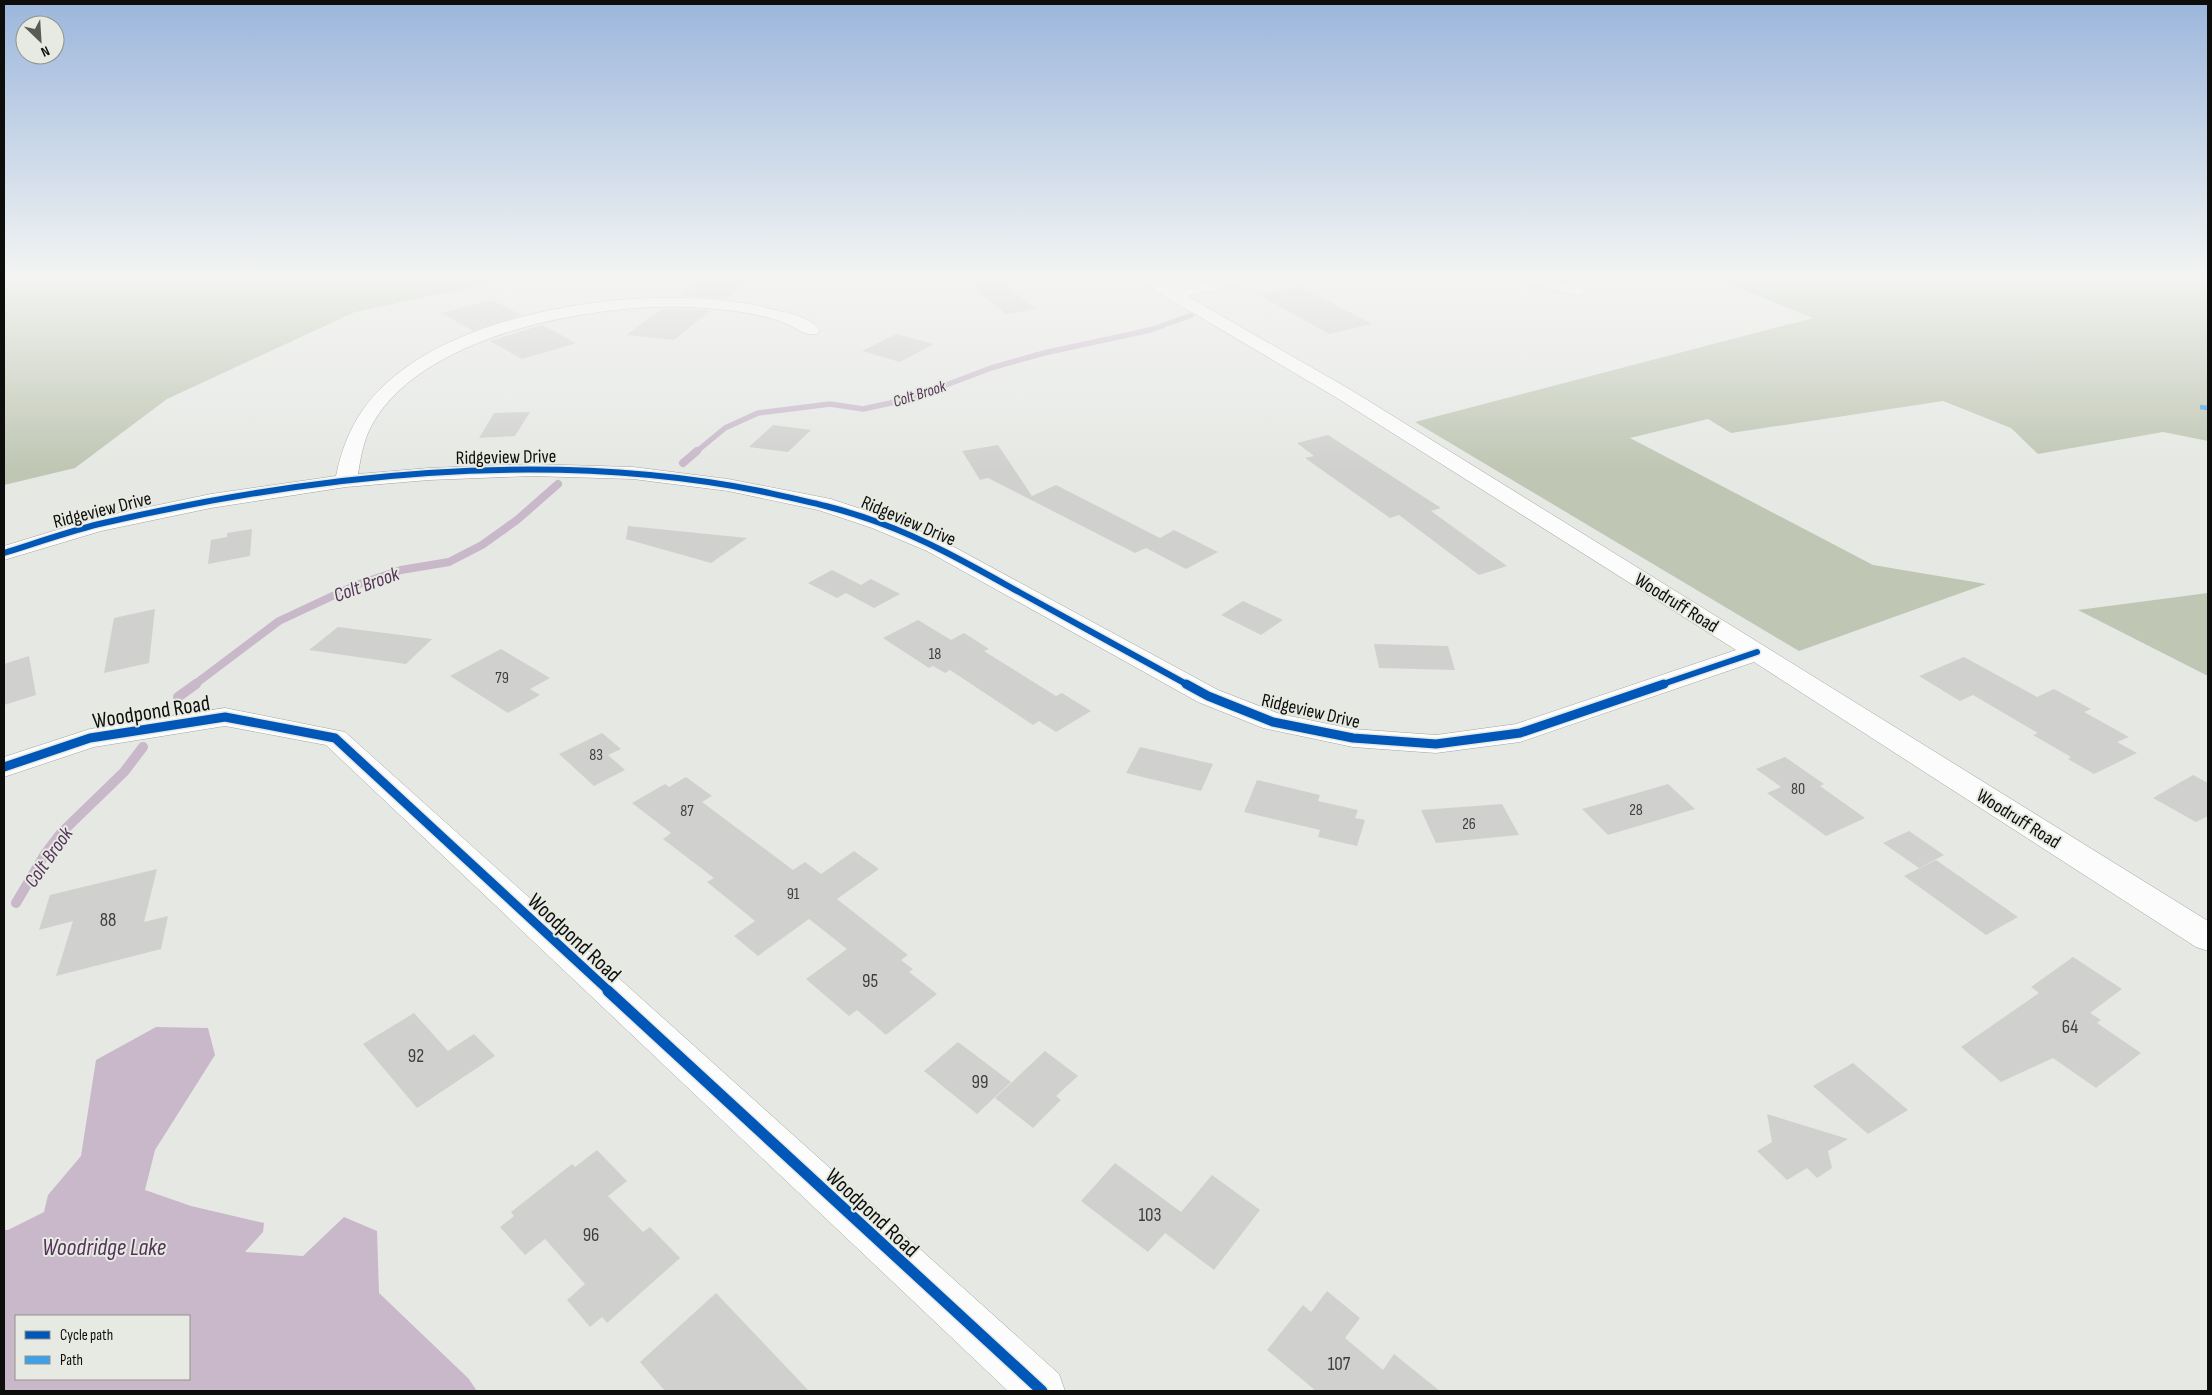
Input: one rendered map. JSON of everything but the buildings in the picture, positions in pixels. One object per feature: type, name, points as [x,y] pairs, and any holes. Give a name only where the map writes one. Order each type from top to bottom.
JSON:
[{"type":"street","points":[[346,481],[352,453],[366,418],[392,387],[431,359],[471,340]]},
{"type":"street","name":"Woodruff Road","points":[[1251,340],[1344,394],[1757,652],[2208,938]]},
{"type":"street","name":"Ridgeview Drive","points":[[4,553],[96,525],[201,503],[346,481],[429,474],[532,470],[633,473],[728,485],[823,504],[880,523],[935,546],[1208,696],[1273,722],[1353,738],[1436,744],[1520,733],[1757,652]]},
{"type":"street","name":"Woodpond Road","points":[[4,767],[90,738],[225,717],[334,738],[1042,1391]]},
{"type":"green space","points":[[4,340],[294,340],[167,399],[75,468],[4,485]]},
{"type":"green space","points":[[1728,340],[2208,340],[2208,441],[2163,432],[2038,454],[2011,428],[1943,401],[1731,433],[1708,419],[1630,438],[1873,565],[1986,584],[1799,651],[1415,422]]},
{"type":"green space","points":[[2208,593],[2208,676],[2078,610]]},
{"type":"water","name":"Woodridge Lake","points":[[156,1027],[208,1028],[215,1055],[155,1150],[145,1190],[191,1206],[264,1223],[263,1232],[245,1252],[303,1256],[344,1217],[377,1231],[379,1293],[468,1378],[477,1391],[4,1391],[4,1230],[8,1230],[44,1212],[48,1195],[81,1156],[96,1060]]},
{"type":"waterway","name":"Colt Brook","points":[[696,452],[725,428],[758,413],[830,404],[863,409],[909,399],[991,368],[1044,353],[1103,340]]},
{"type":"waterway","name":"Colt Brook","points":[[683,463],[697,451]]},
{"type":"waterway","name":"Colt Brook","points":[[194,685],[279,621],[356,585],[401,570],[449,562],[482,545],[517,520],[558,484]]},
{"type":"waterway","name":"Colt Brook","points":[[178,697],[196,684]]},
{"type":"waterway","name":"Colt Brook","points":[[16,903],[45,854],[61,833],[124,772],[143,747]]},
{"type":"marked path","points":[[2200,407],[2208,408]]},
{"type":"cycle path","points":[[4,553],[96,525],[211,501],[346,481],[429,474],[532,470],[633,473],[728,485],[823,504],[880,523],[935,546],[1208,696],[1273,722],[1353,738],[1436,744],[1520,733],[1757,652]]},
{"type":"cycle path","points":[[4,767],[90,738],[225,717],[335,738],[1042,1391]]}]
